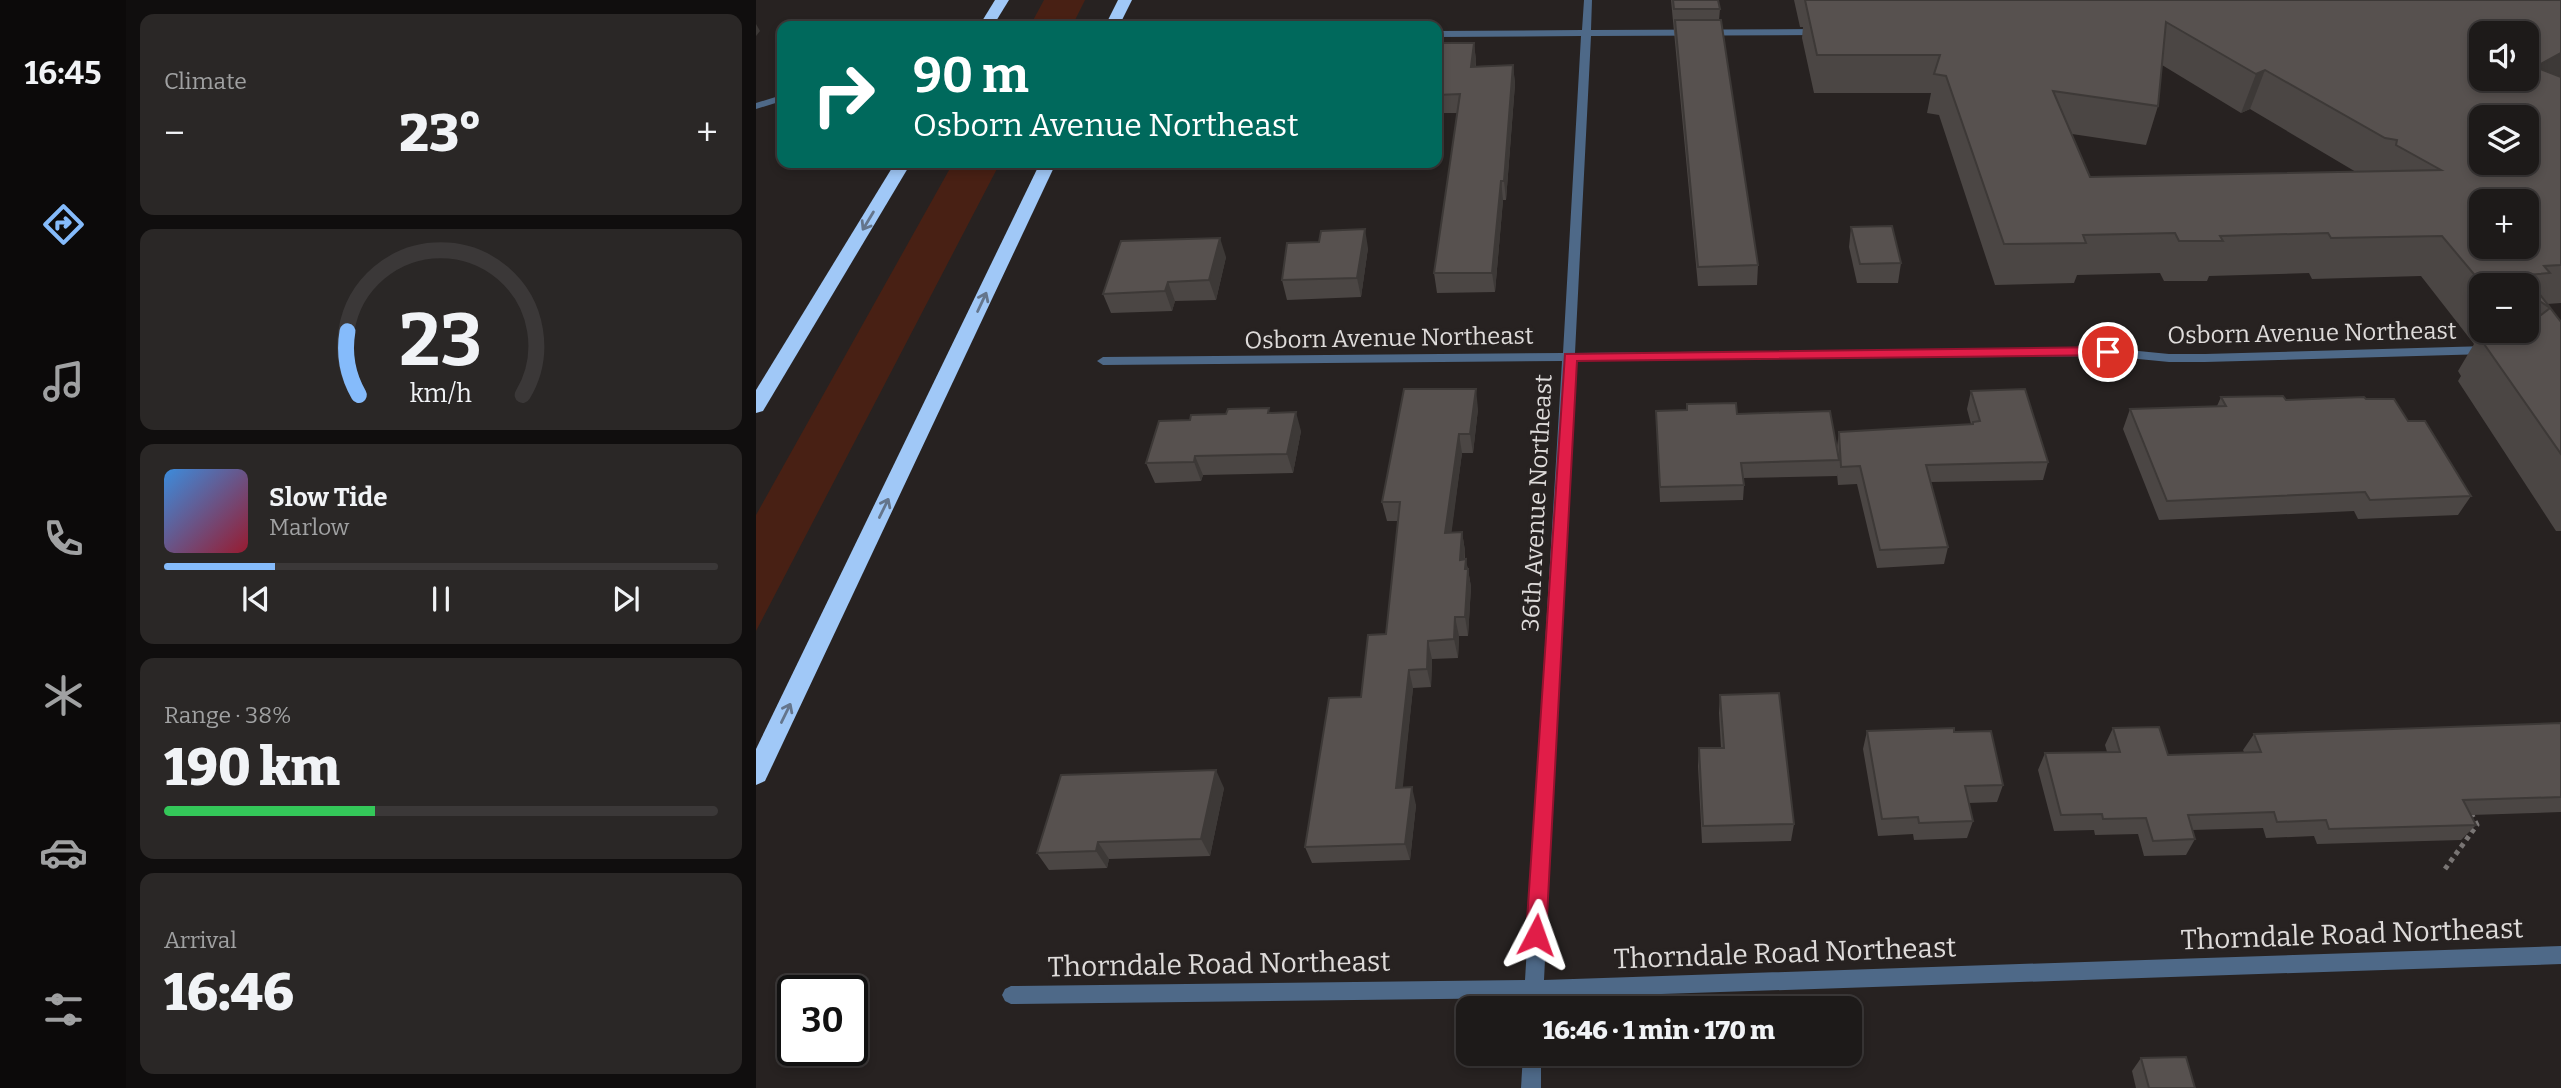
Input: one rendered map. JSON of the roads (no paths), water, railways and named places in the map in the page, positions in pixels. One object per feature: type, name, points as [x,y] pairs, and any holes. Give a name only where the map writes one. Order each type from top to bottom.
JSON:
[{"type":"highway","points":[[989,21],[1002,0]]},
{"type":"highway","points":[[1114,21],[1125,0]]},
{"type":"highway","points":[[756,406],[900,168]]},
{"type":"highway","points":[[756,774],[1046,168]]},
{"type":"street","name":"36th Avenue Northeast","points":[[1533,996],[1588,0]]},
{"type":"street","points":[[1442,34],[1826,32]]},
{"type":"street","points":[[756,106],[777,100]]},
{"type":"street","name":"Osborn Avenue Northeast","points":[[1102,361],[2108,352],[2169,358],[2205,358],[2502,350]]},
{"type":"street","name":"Thorndale Road Northeast","points":[[1603,996],[2561,955]]},
{"type":"street","name":"Thorndale Road Northeast","points":[[1011,995],[1456,998]]},
{"type":"street","points":[[1531,1088],[1532,1066]]}]
